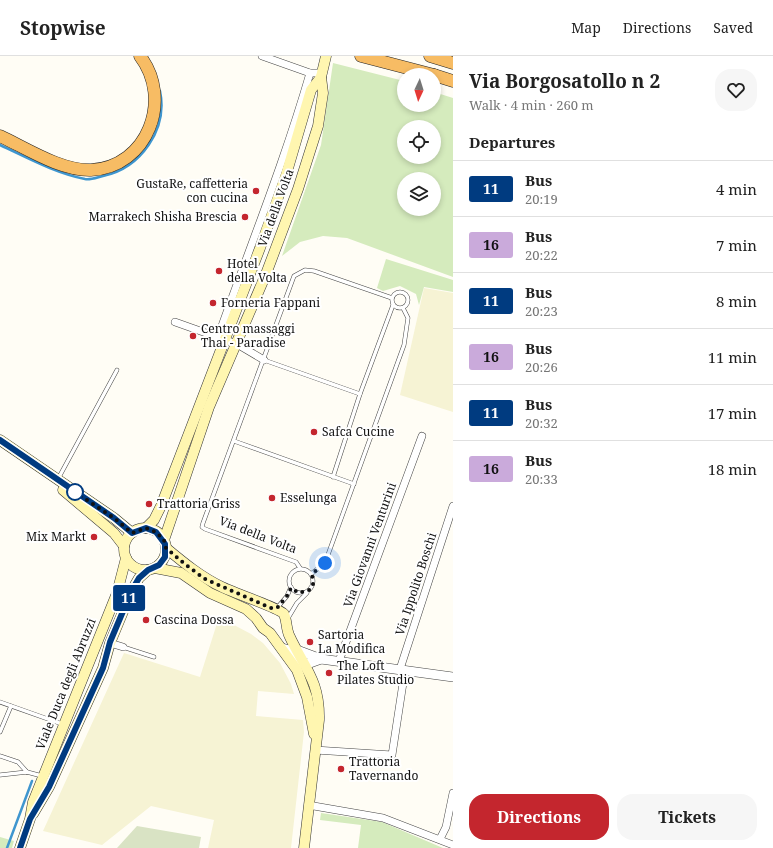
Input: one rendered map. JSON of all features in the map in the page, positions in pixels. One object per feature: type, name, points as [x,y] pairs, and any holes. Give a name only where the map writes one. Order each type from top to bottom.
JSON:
[{"type":"highway","points":[[0,136],[59,164],[80,170],[101,168],[127,157],[138,148],[146,137],[155,114],[154,88],[151,74],[140,56]]},
{"type":"highway","points":[[361,56],[407,68]]},
{"type":"highway","points":[[430,56],[453,64]]},
{"type":"highway","points":[[441,77],[453,81]]},
{"type":"main road","name":"Via della Volta","points":[[146,528],[154,520],[161,506],[222,338],[286,175],[311,90],[321,75],[326,56]]},
{"type":"main road","name":"Via della Volta","points":[[152,569],[162,561],[165,544],[209,407],[237,344],[298,189],[318,126],[323,93],[321,75]]},
{"type":"main road","points":[[0,440],[114,518],[132,533]]},
{"type":"main road","points":[[47,473],[65,493],[114,533],[124,546],[126,558],[138,569],[152,569],[181,573],[210,592],[246,609],[261,623],[266,631],[270,633],[282,648],[297,670],[304,688],[315,748]]},
{"type":"main road","points":[[124,546],[132,533],[146,528],[156,532],[165,544],[186,565],[205,579],[274,608],[284,614],[289,634],[305,663],[315,687],[319,705],[319,720],[304,848]]},
{"type":"main road","name":"Viale Duca degli Abruzzi","points":[[20,848],[30,819],[33,802],[63,724],[117,593],[126,558]]},
{"type":"main road","name":"Viale Duca degli Abruzzi","points":[[30,819],[49,787],[103,668],[110,642],[132,590],[139,578],[152,569]]},
{"type":"main road","name":"Via della Volta","points":[[261,623],[262,615],[274,608]]},
{"type":"main road","points":[[270,633],[282,630],[286,623]]},
{"type":"street","points":[[262,56],[310,73],[321,75]]},
{"type":"street","name":"Via della Volta","points":[[222,338],[296,119],[310,73]]},
{"type":"street","points":[[175,322],[237,344],[264,360]]},
{"type":"street","name":"Via Giovanni Venturini","points":[[339,661],[422,436]]},
{"type":"street","name":"Via Ippolito Boschi","points":[[315,748],[392,755],[402,670],[453,506]]},
{"type":"street","points":[[110,642],[123,647]]},
{"type":"street","points":[[282,648],[290,650],[297,662],[305,663],[321,659]]},
{"type":"street","points":[[298,650],[321,659],[453,676]]},
{"type":"street","points":[[440,839],[446,827],[453,792]]},
{"type":"street","points":[[308,805],[383,818],[453,845]]},
{"type":"lane","name":"Via della Volta","points":[[301,271],[314,271],[392,298],[398,292],[405,294],[408,302],[403,308],[408,318],[404,345],[325,563],[312,574],[305,569],[300,568],[296,562],[202,527],[264,360],[292,279],[301,271]]},
{"type":"lane","points":[[333,477],[360,394],[393,305],[392,298]]},
{"type":"lane","points":[[393,305],[397,308],[403,308]]},
{"type":"lane","points":[[264,360],[360,394]]},
{"type":"lane","points":[[58,480],[117,370]]},
{"type":"lane","points":[[234,441],[354,484]]},
{"type":"lane","name":"Via della Volta","points":[[274,608],[287,596],[291,588],[289,581],[291,574],[300,568]]},
{"type":"lane","points":[[286,623],[297,603],[313,584],[312,574]]},
{"type":"lane","points":[[291,588],[299,593],[309,590]]},
{"type":"lane","points":[[123,647],[154,657]]},
{"type":"lane","points":[[0,702],[63,724]]},
{"type":"lane","points":[[0,732],[11,706]]},
{"type":"lane","points":[[0,756],[18,762],[27,772]]},
{"type":"lane","points":[[0,775],[27,772],[44,776]]},
{"type":"shaded area","points":[[424,288],[453,293],[453,412],[400,395]]},
{"type":"shaded area","points":[[219,617],[251,634],[263,643],[280,663],[291,684],[294,694],[258,691],[256,716],[303,720],[304,732],[291,848],[208,848],[214,820],[151,806],[102,845],[43,831],[124,653],[200,677]]},
{"type":"green space","points":[[333,63],[397,79],[397,112],[441,112],[441,94],[453,98],[453,277],[347,238],[323,236],[300,242],[282,256],[321,145]]},
{"type":"green space","points":[[386,259],[453,280],[453,292],[424,287],[419,305],[416,294],[400,286],[383,291],[377,288]]},
{"type":"green space","points":[[321,813],[382,822],[443,848],[358,848],[361,825],[320,820]]},
{"type":"green space","points":[[137,826],[201,837],[199,848],[117,848]]},
{"type":"green space","points":[[0,837],[14,841],[12,848],[0,848]]},
{"type":"waterway","points":[[0,145],[52,169],[85,179],[117,172],[140,156],[149,145],[156,132],[160,119],[160,91]]},
{"type":"waterway","points":[[7,848],[32,781]]},
{"type":"bus line","name":"11","points":[[0,440],[114,518],[132,533],[136,530],[146,528],[151,529],[161,535],[166,548],[165,557],[159,565],[156,568],[148,570],[139,578],[132,590],[110,642],[103,668],[49,787],[30,819],[20,848]]},
{"type":"place","name":"GustaRe, caffetteria con cucina","points":[[256,191]]},
{"type":"place","name":"Marrakech Shisha Brescia","points":[[245,217]]},
{"type":"place","name":"Hotel della Volta","points":[[219,271]]},
{"type":"place","name":"Forneria Fappani","points":[[213,303]]},
{"type":"place","name":"Centro massaggi Thai - Paradise","points":[[193,336]]},
{"type":"place","name":"Safca Cucine","points":[[314,432]]},
{"type":"place","name":"Esselunga","points":[[272,498]]},
{"type":"place","name":"Trattoria Griss","points":[[149,504]]},
{"type":"place","name":"Mix Markt","points":[[94,537]]},
{"type":"place","name":"Cascina Dossa","points":[[146,620]]},
{"type":"place","name":"Sartoria La Modifica","points":[[310,642]]},
{"type":"place","name":"The Loft Pilates Studio","points":[[329,673]]},
{"type":"place","name":"Trattoria Tavernando","points":[[341,769]]},
{"type":"route","points":[[75,492],[114,518],[132,533],[136,530],[146,528],[151,529],[161,535],[166,548],[205,579],[222,588],[271,608],[277,608],[290,592],[291,588],[299,593],[309,590],[313,584],[312,574],[325,563]]}]
